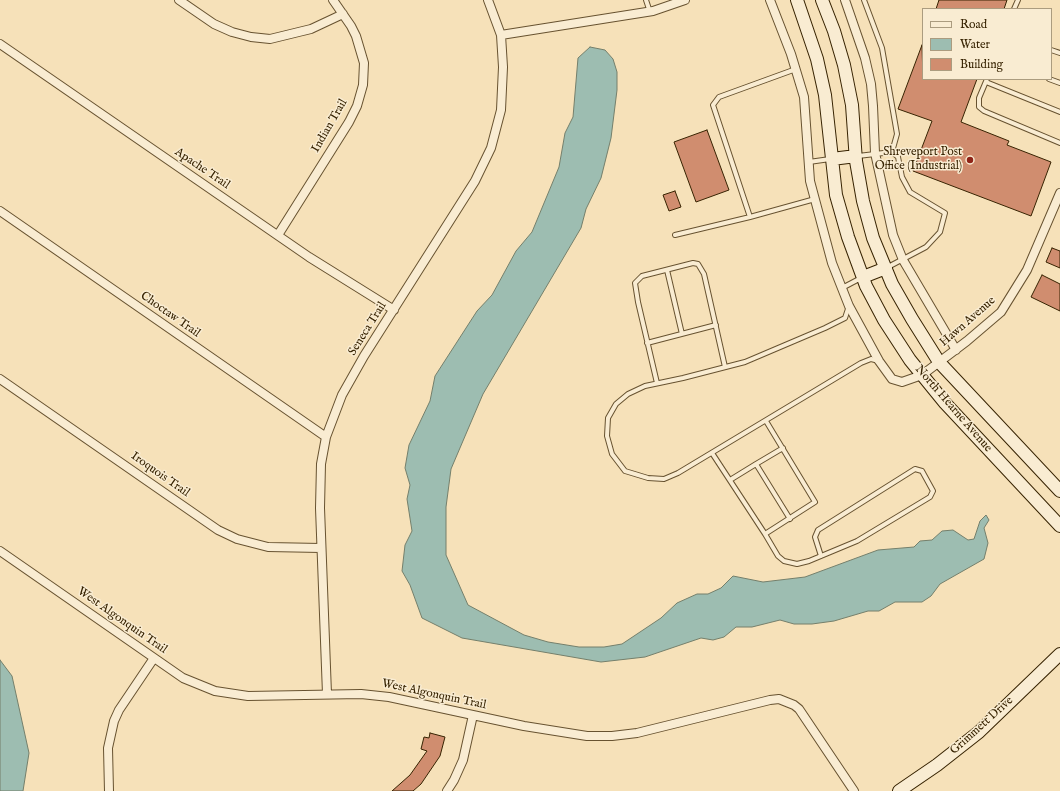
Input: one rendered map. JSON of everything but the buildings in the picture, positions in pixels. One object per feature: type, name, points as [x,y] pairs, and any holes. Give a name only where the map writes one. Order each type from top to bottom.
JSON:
[{"type":"street","points":[[179,0],[214,24],[232,32],[251,37],[270,39],[311,29],[344,14]]},
{"type":"street","name":"Indian Trail","points":[[278,235],[349,122],[361,95],[364,63],[356,36],[344,14],[333,0]]},
{"type":"street","name":"Seneca Trail","points":[[326,694],[321,548],[321,471],[326,437],[342,395],[475,181],[490,148],[501,110],[503,67],[501,35],[488,0]]},
{"type":"street","points":[[501,35],[650,12],[674,2],[685,0]]},
{"type":"street","name":"Hawn Avenue","points":[[770,0],[796,70],[804,97],[810,181],[832,263],[849,306],[879,361],[892,379],[902,382],[922,375],[956,350],[1001,312],[1027,270],[1060,193]]},
{"type":"street","name":"North Hearne Avenue","points":[[797,0],[819,66],[825,95],[836,195],[848,237],[863,277],[884,320],[922,375],[945,403],[1060,526]]},
{"type":"street","name":"North Hearne Avenue","points":[[822,0],[834,31],[844,65],[852,105],[856,156],[863,201],[873,238],[886,268],[912,320],[939,362],[1060,490]]},
{"type":"street","points":[[845,0],[865,58],[873,106],[875,153],[885,205],[894,235],[903,260],[956,350]]},
{"type":"street","name":"Apache Trail","points":[[0,44],[278,235],[394,310]]},
{"type":"street","points":[[832,159],[856,156]]},
{"type":"street","name":"Choctaw Trail","points":[[0,211],[326,437]]},
{"type":"street","points":[[863,277],[886,268]]},
{"type":"street","name":"Iroquois Trail","points":[[0,379],[218,530],[237,539],[268,547],[321,548]]},
{"type":"street","name":"West Algonquin Trail","points":[[0,551],[184,678],[221,692],[248,696],[361,694],[389,697],[562,733],[587,736],[612,736],[637,733],[770,700],[785,700],[799,709],[854,791]]},
{"type":"street","name":"Grimmett Drive","points":[[898,791],[937,765],[979,732],[1060,654]]},
{"type":"street","points":[[109,791],[108,748],[114,721],[119,710],[154,658]]},
{"type":"street","points":[[447,791],[463,760],[473,715]]},
{"type":"lane","points":[[646,0],[650,12]]},
{"type":"lane","points":[[864,0],[882,48],[897,134],[892,152]]},
{"type":"lane","points":[[750,217],[713,105],[719,97],[796,70]]},
{"type":"lane","points":[[1060,112],[986,81],[979,98],[979,106],[984,111],[1060,143]]},
{"type":"lane","points":[[856,156],[892,152],[898,157],[902,177],[910,192],[945,213],[940,232],[926,247],[886,268]]},
{"type":"lane","points":[[809,162],[832,159]]},
{"type":"lane","points":[[675,235],[750,217],[815,199]]},
{"type":"lane","points":[[657,383],[635,283],[642,276],[693,263],[698,264],[706,281],[725,367]]},
{"type":"lane","points":[[667,270],[682,334]]},
{"type":"lane","points":[[842,288],[863,277]]},
{"type":"lane","points":[[849,306],[846,318],[744,362],[645,386],[628,394],[616,404],[608,418],[607,436],[612,454],[625,471],[648,478],[664,479],[712,453],[861,363],[870,359],[879,361]]},
{"type":"lane","points":[[647,343],[716,325]]},
{"type":"lane","points":[[765,534],[815,502],[766,420]]},
{"type":"lane","points":[[730,480],[783,448]]},
{"type":"lane","points":[[712,453],[778,556],[787,562],[802,564],[857,541],[930,497],[933,491],[922,471],[915,469],[816,532],[814,537],[821,556]]},
{"type":"lane","points":[[756,464],[790,519]]},
{"type":"water","points":[[590,47],[605,50],[613,59],[617,72],[617,90],[611,138],[601,178],[586,209],[581,228],[483,394],[451,469],[446,507],[446,555],[468,605],[524,635],[548,642],[579,647],[604,647],[622,644],[661,618],[677,603],[697,594],[708,594],[721,588],[733,576],[763,582],[805,577],[878,550],[914,547],[920,541],[932,540],[942,531],[953,530],[968,540],[974,539],[980,521],[986,515],[989,520],[984,528],[988,543],[984,559],[940,584],[931,596],[922,602],[895,602],[879,611],[868,611],[834,621],[812,624],[794,624],[780,620],[752,627],[736,627],[724,637],[713,640],[701,638],[645,657],[601,662],[462,638],[422,618],[410,585],[402,571],[405,545],[412,531],[407,499],[410,485],[405,468],[409,445],[430,401],[435,376],[477,311],[492,295],[516,251],[532,232],[559,167],[565,133],[573,117],[578,58]]},
{"type":"water","points":[[0,660],[12,676],[29,753],[23,791],[0,791]]},
{"type":"place","name":"Shreveport Post Office (Industrial)","points":[[970,160]]}]
